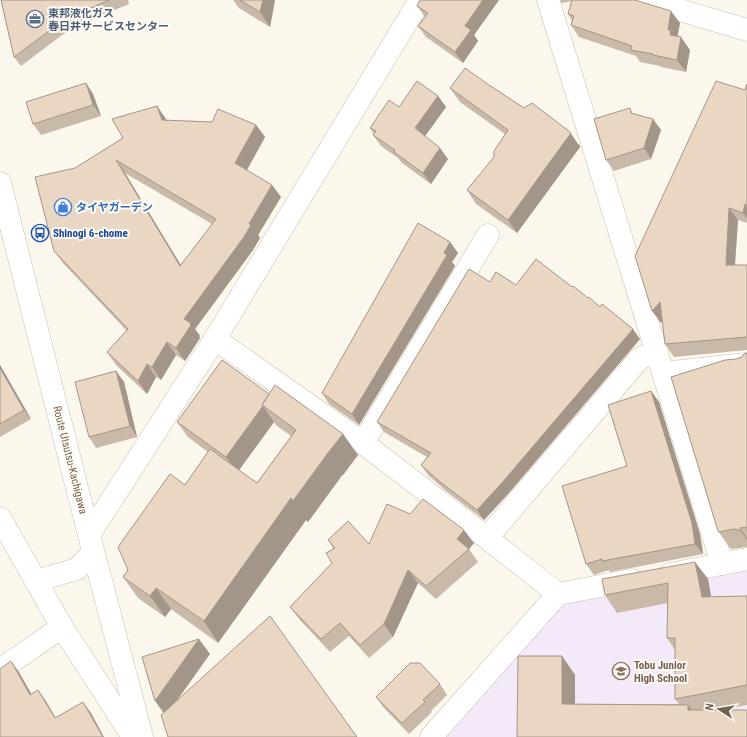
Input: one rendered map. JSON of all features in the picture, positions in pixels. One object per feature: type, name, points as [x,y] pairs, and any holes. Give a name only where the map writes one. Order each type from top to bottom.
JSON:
[{"type":"street","points":[[36,581],[77,569],[420,0]]},
{"type":"street","points":[[548,0],[722,564]]},
{"type":"street","points":[[646,0],[747,30]]},
{"type":"street","name":"Route Utsutsu-Kachigawa","points":[[0,183],[91,544],[142,737]]},
{"type":"street","points":[[363,442],[488,235]]},
{"type":"street","points":[[216,339],[363,442],[558,594]]},
{"type":"street","points":[[487,538],[640,358],[657,352]]},
{"type":"street","points":[[663,373],[747,364]]},
{"type":"street","points":[[0,518],[62,627],[133,737]]},
{"type":"street","points":[[431,737],[558,594],[747,559]]},
{"type":"street","points":[[0,670],[62,627]]},
{"type":"shaded area","name":"Tobu Junior High School","points":[[747,569],[747,737],[435,737],[554,604]]},
{"type":"building","points":[[1,0],[109,0],[64,20],[14,57]]},
{"type":"building","points":[[240,0],[263,0],[260,12]]},
{"type":"building","points":[[420,0],[483,0],[465,26],[471,30],[455,52],[418,26],[428,13],[417,6]]},
{"type":"building","points":[[572,0],[635,0],[671,11],[668,30],[671,30],[670,35],[681,37],[677,60],[631,50],[632,46],[571,25],[574,16],[568,14]]},
{"type":"building","points":[[465,68],[524,108],[532,103],[571,133],[508,220],[467,190],[494,157],[494,151],[508,130],[450,88]]},
{"type":"building","points":[[417,81],[438,96],[415,128],[440,148],[423,173],[394,152],[395,150],[373,135],[376,131],[370,128],[389,100],[399,107]]},
{"type":"building","points":[[716,81],[745,90],[747,84],[747,205],[745,204],[743,213],[729,208],[726,265],[747,265],[747,337],[665,344],[660,302],[652,311],[635,256]]},
{"type":"building","points":[[86,83],[93,105],[33,124],[26,102]]},
{"type":"building","points":[[157,106],[162,120],[212,122],[218,109],[256,125],[235,163],[272,185],[249,224],[251,225],[244,237],[184,319],[191,323],[191,325],[176,348],[167,342],[152,367],[147,364],[138,381],[107,352],[128,329],[54,251],[35,177],[75,168],[123,138],[112,119]],"holes":[[[116,160],[216,219],[180,266]]]},
{"type":"building","points":[[630,108],[631,113],[653,119],[644,148],[606,160],[594,119]]},
{"type":"building","points":[[418,223],[450,242],[444,253],[447,255],[352,414],[322,393]]},
{"type":"building","points":[[536,259],[572,287],[573,286],[588,298],[589,297],[600,307],[602,304],[633,329],[501,484],[477,510],[421,465],[431,453],[377,422],[469,269],[490,282],[496,272],[516,285]]},
{"type":"building","points":[[747,353],[747,527],[740,528],[741,531],[733,529],[720,532],[718,531],[671,377],[725,360],[736,359]]},
{"type":"building","points":[[222,360],[269,394],[262,405],[263,406],[226,457],[177,422]]},
{"type":"building","points":[[0,368],[24,410],[0,424]]},
{"type":"building","points":[[116,371],[130,426],[89,437],[75,382]]},
{"type":"building","points":[[275,385],[343,434],[293,501],[291,498],[204,621],[156,588],[150,596],[123,577],[128,570],[118,547],[170,474],[185,485],[210,449],[257,483],[296,430],[262,405]]},
{"type":"building","points":[[651,391],[692,523],[695,544],[602,561],[602,559],[586,564],[562,486],[627,466],[608,405]]},
{"type":"building","points":[[423,499],[464,530],[457,539],[469,549],[426,586],[408,570],[384,624],[360,645],[340,623],[321,639],[290,607],[332,563],[326,553],[335,548],[328,540],[348,521],[369,544],[387,504],[410,514]]},
{"type":"building","points":[[695,562],[702,597],[747,596],[747,685],[675,699],[675,638],[667,638],[668,583],[605,595],[602,579]]},
{"type":"building","points":[[270,616],[357,737],[168,737],[161,715]]},
{"type":"building","points":[[199,639],[155,701],[142,657]]},
{"type":"building","points":[[518,656],[562,656],[562,704],[688,705],[688,710],[747,710],[747,737],[517,737]]},
{"type":"building","points":[[11,661],[30,695],[38,690],[55,718],[83,702],[103,737],[0,737],[0,669]]},
{"type":"building","points":[[410,663],[420,663],[440,684],[423,700],[425,702],[402,723],[376,697]]},
{"type":"place","name":"東邦液化ガス 春日井サービスセンター","points":[[35,19]]},
{"type":"place","name":"タイヤガーデン","points":[[63,207]]},
{"type":"place","name":"Shinogi 6-chome","points":[[40,233]]},
{"type":"place","name":"Tobu Junior High School","points":[[621,671]]}]
